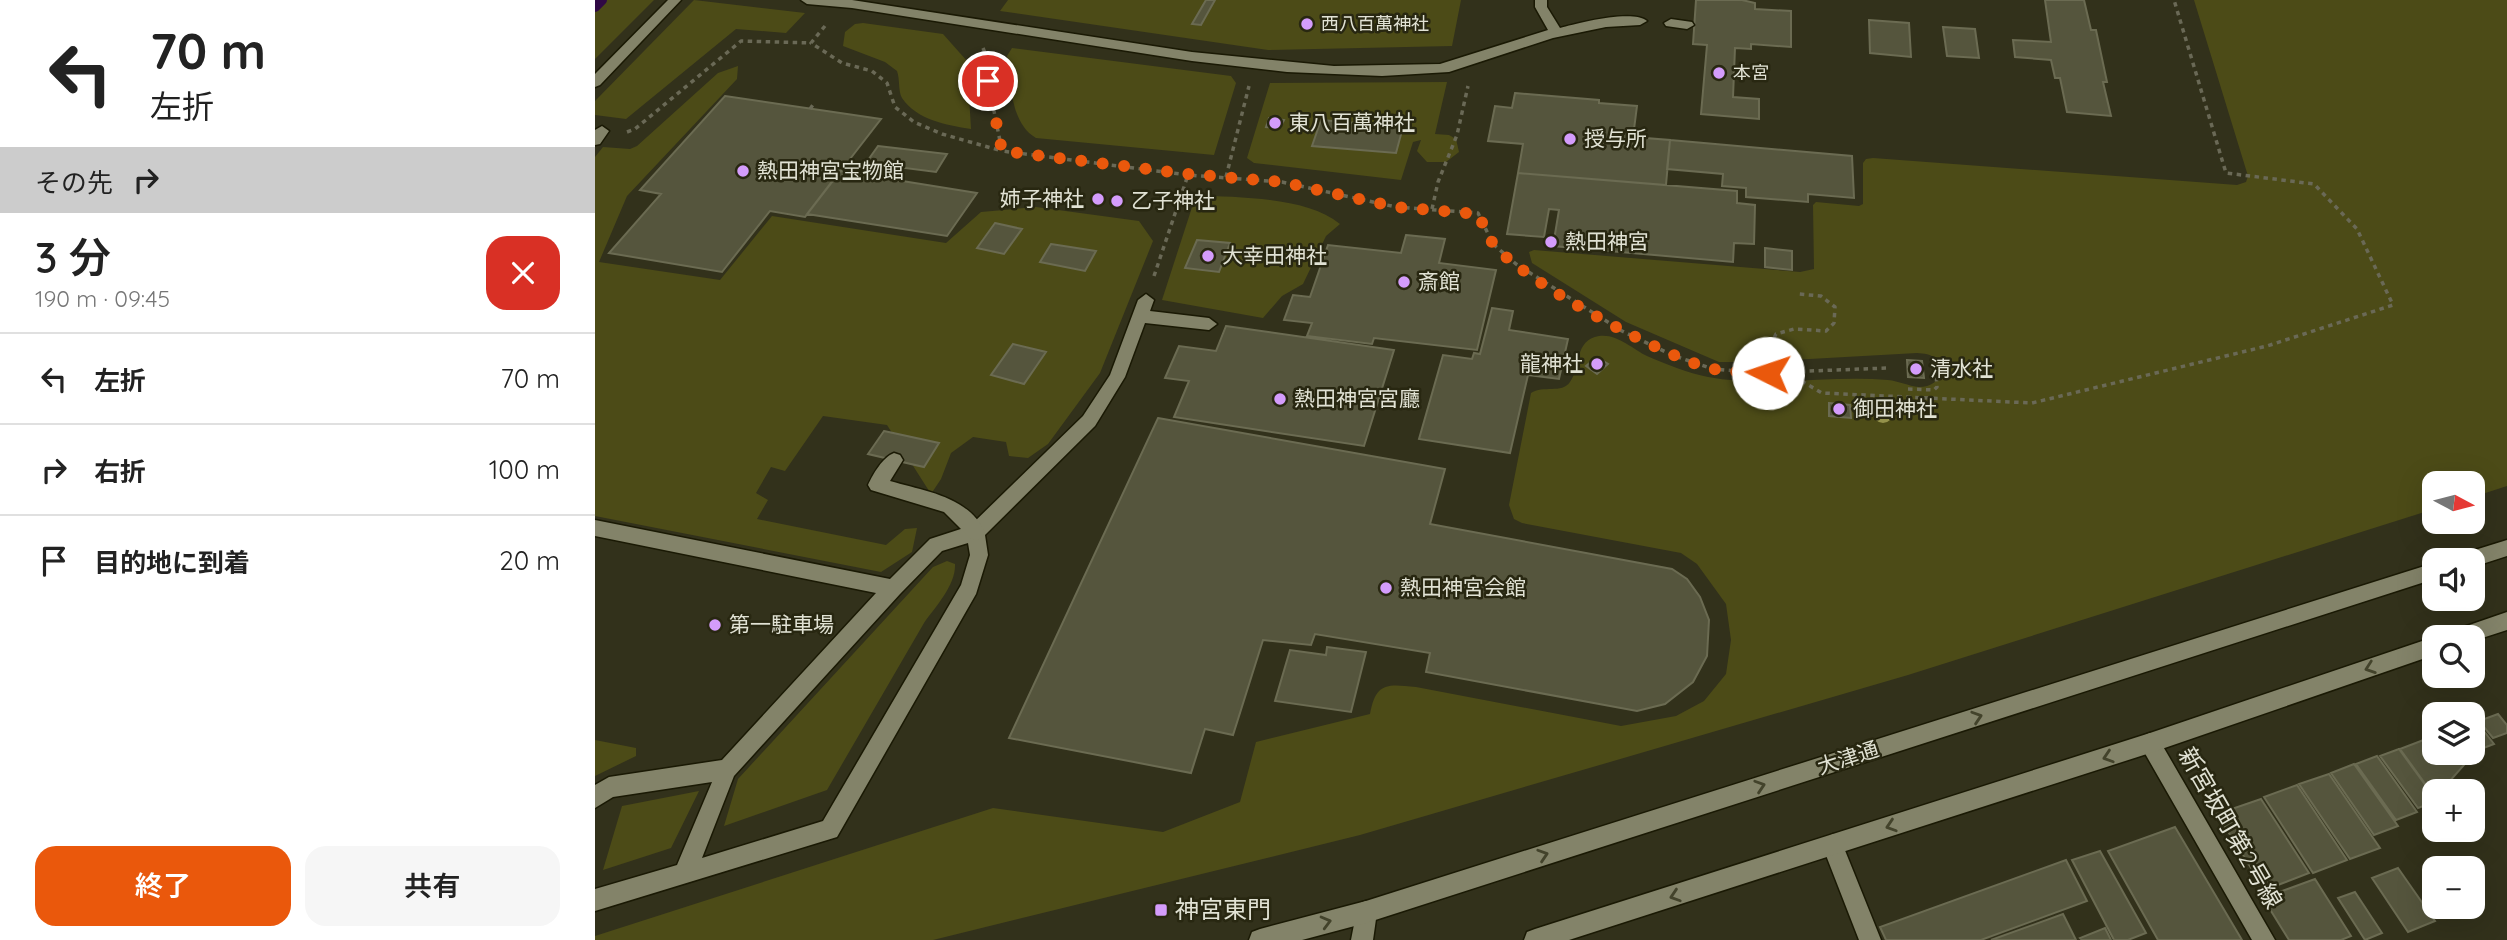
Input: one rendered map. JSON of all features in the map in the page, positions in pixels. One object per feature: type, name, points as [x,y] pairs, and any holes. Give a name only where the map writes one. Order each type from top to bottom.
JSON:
[{"type":"main road","points":[[597,78],[675,0]]},
{"type":"main road","points":[[807,0],[854,2],[1255,66],[1320,71],[1430,70],[1462,66],[1500,50],[1557,34],[1620,20],[1640,21]]},
{"type":"main road","points":[[1541,0],[1541,7],[1557,34]]},
{"type":"main road","points":[[1671,23],[1687,25]]},
{"type":"main road","points":[[685,872],[727,769],[893,588],[936,545],[977,532],[1089,421],[1117,377],[1143,308],[1209,324]]},
{"type":"main road","points":[[595,900],[830,830],[969,588],[979,555],[977,532],[950,506],[877,485],[894,460]]},
{"type":"main road","points":[[595,528],[893,588]]},
{"type":"main road","points":[[2485,555],[2507,548]]},
{"type":"main road","name":"大津通","points":[[1260,940],[1366,912],[2422,575]]},
{"type":"main road","points":[[2485,628],[2507,621]]},
{"type":"main road","points":[[1535,940],[2150,743],[2422,650]]},
{"type":"main road","name":"新宮坂町第2号線","points":[[2150,743],[2264,940]]},
{"type":"main road","points":[[595,798],[609,788],[727,769]]},
{"type":"main road","points":[[1833,845],[1870,940]]},
{"type":"main road","points":[[1362,940],[1366,912]]},
{"type":"path","points":[[1785,372],[1822,393],[2032,403],[2267,346],[2393,305],[2357,229],[2314,184],[2226,173],[2174,0]]},
{"type":"path","points":[[811,43],[833,16],[854,2]]},
{"type":"path","points":[[966,22],[988,60],[988,81],[1002,151]]},
{"type":"path","points":[[599,136],[635,130],[741,41],[811,43],[842,63],[872,71],[887,83],[895,107],[914,122],[942,134],[1002,151],[1188,174],[1282,182],[1396,207],[1478,214],[1493,244],[1516,264],[1635,337],[1672,355],[1713,369],[1768,373],[1887,368]]},
{"type":"path","points":[[1226,177],[1255,66]]},
{"type":"path","points":[[1432,209],[1438,182],[1457,135],[1468,83],[1462,66]]},
{"type":"path","points":[[810,108],[815,103]]},
{"type":"path","points":[[1143,308],[1188,174]]},
{"type":"path","points":[[1768,373],[1771,344],[1776,334],[1794,329],[1826,331],[1834,323],[1835,307],[1821,296],[1799,294]]},
{"type":"path","points":[[1908,389],[1934,390],[1937,387],[1936,373]]},
{"type":"shaded area","points":[[595,0],[654,0],[595,59]]},
{"type":"shaded area","points":[[694,0],[805,13],[786,33],[736,29],[626,119],[595,115],[595,101]]},
{"type":"shaded area","points":[[1008,0],[1461,0],[1452,46],[1268,50],[1000,11]]},
{"type":"shaded area","points":[[2194,0],[2507,0],[2507,486],[2485,493],[2485,471],[2422,471],[2422,513],[1908,675],[1360,835],[933,940],[595,940],[595,936],[993,808],[1163,832],[1240,802],[1256,742],[1370,714],[1376,696],[1384,687],[1416,687],[1621,726],[1676,716],[1704,701],[1726,674],[1731,640],[1726,604],[1697,564],[1681,553],[1522,523],[1514,519],[1509,505],[1531,393],[1567,386],[1585,343],[1599,336],[1618,339],[1647,356],[1685,371],[1730,380],[1865,379],[1919,387],[1930,385],[1937,380],[1939,366],[1932,356],[1917,353],[1719,362],[1626,322],[1532,263],[1529,252],[1534,250],[1800,272],[1814,269],[1813,205],[1816,202],[1859,206],[1863,204],[1863,163],[1866,159],[1873,158],[2237,185],[2246,182],[2248,176]]},
{"type":"shaded area","points":[[855,24],[943,34],[967,61],[971,129],[942,123],[916,112],[902,98],[897,71],[885,62],[843,46],[845,32]]},
{"type":"shaded area","points":[[1012,48],[1231,76],[1236,83],[1214,155],[1036,138],[1021,123],[1013,102],[1007,56]]},
{"type":"shaded area","points":[[738,66],[737,79],[627,196],[599,262],[720,280],[772,216],[946,243],[981,212],[1036,207],[1139,221],[1153,241],[1100,373],[1048,444],[1028,458],[1009,456],[1006,442],[973,437],[951,453],[941,479],[931,494],[887,425],[823,416],[785,471],[771,467],[756,493],[768,500],[757,519],[886,545],[905,529],[917,528],[912,552],[881,572],[595,516],[595,157],[603,147],[630,149],[637,146],[718,73]]},
{"type":"shaded area","points":[[1447,82],[1435,134],[1449,135],[1456,139],[1459,152],[1446,162],[1427,162],[1417,151],[1421,140],[1413,142],[1401,180],[1254,163],[1247,158],[1270,83]]},
{"type":"shaded area","points":[[1196,195],[1291,203],[1326,215],[1340,224],[1326,236],[1303,284],[1282,296],[1263,318],[1162,300]]},
{"type":"shaded area","points":[[947,561],[955,564],[949,587],[924,623],[827,790],[724,826],[738,779],[933,567]]},
{"type":"shaded area","points":[[595,740],[636,748],[636,756],[595,776]]},
{"type":"shaded area","points":[[699,791],[671,848],[603,870],[622,806]]},
{"type":"building","points":[[1206,0],[1215,0],[1201,25],[1192,24]]},
{"type":"building","name":"本宮","points":[[1696,0],[1742,0],[1755,3],[1755,9],[1791,11],[1791,47],[1751,44],[1751,49],[1735,48],[1733,97],[1759,99],[1759,119],[1701,114],[1707,45],[1693,44]]},
{"type":"building","points":[[2045,0],[2084,0],[2091,30],[2096,30],[2111,116],[2067,112],[2060,78],[2055,78],[2051,60],[2015,57],[2013,40],[2051,42]]},
{"type":"building","points":[[1869,20],[1909,23],[1911,57],[1870,53]]},
{"type":"building","points":[[1943,27],[1975,29],[1979,58],[1947,56]]},
{"type":"building","name":"授与所","points":[[1515,93],[1637,106],[1633,137],[1670,140],[1666,185],[1518,173],[1523,144],[1488,141],[1495,106],[1512,108]]},
{"type":"building","points":[[725,96],[881,119],[805,217],[770,211],[722,272],[609,253],[661,194],[640,190]]},
{"type":"building","name":"東八百萬神社","points":[[1269,118],[1284,120],[1280,128],[1266,127]]},
{"type":"building","points":[[1321,120],[1403,127],[1396,153],[1312,146]]},
{"type":"building","points":[[1670,140],[1852,156],[1854,198],[1808,194],[1808,202],[1746,197],[1746,188],[1722,186],[1723,174],[1667,169]]},
{"type":"building","points":[[878,146],[947,154],[936,172],[866,163]]},
{"type":"building","points":[[840,171],[977,193],[947,236],[807,214]]},
{"type":"building","points":[[1518,173],[1737,191],[1737,203],[1755,205],[1754,244],[1734,243],[1733,262],[1553,246],[1559,210],[1549,209],[1544,237],[1507,234]]},
{"type":"building","points":[[995,223],[1022,229],[1004,254],[977,248]]},
{"type":"building","name":"斎館","points":[[1406,235],[1445,239],[1439,263],[1496,270],[1477,350],[1374,338],[1372,344],[1307,336],[1312,323],[1284,320],[1293,295],[1310,297],[1328,245],[1401,253]]},
{"type":"building","name":"大幸田神社","points":[[1197,240],[1230,243],[1219,272],[1185,268]]},
{"type":"building","points":[[1051,244],[1096,251],[1085,271],[1040,262]]},
{"type":"building","points":[[1765,248],[1792,251],[1792,270],[1765,267]]},
{"type":"building","points":[[1492,308],[1513,311],[1509,330],[1568,339],[1559,379],[1528,375],[1510,453],[1419,439],[1443,355],[1472,359],[1474,353],[1480,354]]},
{"type":"building","name":"熱田神宮宮廳","points":[[1226,326],[1394,350],[1364,446],[1174,417],[1189,381],[1165,378],[1179,346],[1216,351]]},
{"type":"building","points":[[1013,344],[1046,352],[1024,384],[991,375]]},
{"type":"building","name":"龍神社","points":[[1597,357],[1608,364],[1597,374],[1586,366]]},
{"type":"building","points":[[1907,360],[1922,361],[1924,378],[1908,377]]},
{"type":"building","name":"御田神社","points":[[1829,403],[1850,405],[1851,418],[1829,416]]},
{"type":"building","name":"熱田神宮会館","points":[[1158,418],[1445,469],[1430,524],[1672,569],[1687,579],[1700,597],[1709,620],[1707,656],[1693,682],[1665,704],[1637,711],[1426,672],[1430,653],[1315,634],[1311,645],[1263,640],[1233,735],[1205,729],[1191,773],[1009,738]]},
{"type":"building","points":[[884,431],[939,443],[924,467],[868,454]]},
{"type":"building","points":[[1327,647],[1366,652],[1351,712],[1275,701],[1290,650],[1326,655]]},
{"type":"building","points":[[2498,714],[2507,725],[2507,733],[2493,738],[2485,728],[2485,719]]},
{"type":"building","points":[[2485,732],[2494,744],[2485,747]]},
{"type":"building","points":[[2422,741],[2422,765],[2464,765],[2452,779],[2422,779],[2400,749]]},
{"type":"building","points":[[2399,749],[2422,781],[2422,806],[2418,808],[2380,756]]},
{"type":"building","points":[[2377,756],[2417,812],[2396,820],[2356,764]]},
{"type":"building","points":[[2354,764],[2398,826],[2374,835],[2331,773]]},
{"type":"building","points":[[2329,774],[2380,848],[2350,859],[2299,784]]},
{"type":"building","points":[[2297,785],[2347,860],[2313,873],[2264,797]]},
{"type":"building","points":[[2261,799],[2309,873],[2265,890],[2217,814]]},
{"type":"building","points":[[2175,827],[2242,940],[2158,940],[2108,851]]},
{"type":"building","points":[[2100,851],[2146,933],[2128,940],[2114,940],[2072,860]]},
{"type":"building","points":[[2066,860],[2087,901],[1981,940],[1886,940],[1880,927]]},
{"type":"building","points":[[2398,868],[2422,902],[2422,919],[2435,921],[2408,932],[2372,878]]},
{"type":"building","points":[[2315,879],[2351,936],[2341,940],[2289,940],[2263,898]]},
{"type":"building","points":[[2355,892],[2382,933],[2365,940],[2338,898]]},
{"type":"building","points":[[2063,914],[2076,940],[1991,940]]},
{"type":"building","points":[[2105,928],[2111,940],[2080,938]]},
{"type":"waterway","points":[[595,7],[602,0]]},
{"type":"place","name":"西八百萬神社","points":[[1307,24]]},
{"type":"place","name":"本宮","points":[[1719,73]]},
{"type":"place","name":"東八百萬神社","points":[[1275,123]]},
{"type":"place","name":"授与所","points":[[1570,139]]},
{"type":"place","name":"熱田神宮宝物館","points":[[743,171]]},
{"type":"place","name":"姉子神社","points":[[1098,199]]},
{"type":"place","name":"乙子神社","points":[[1117,201]]},
{"type":"place","name":"熱田神宮","points":[[1551,242]]},
{"type":"place","name":"大幸田神社","points":[[1208,256]]},
{"type":"place","name":"斎館","points":[[1404,282]]},
{"type":"place","name":"龍神社","points":[[1597,364]]},
{"type":"place","name":"清水社","points":[[1916,369]]},
{"type":"place","name":"熱田神宮宮廳","points":[[1280,399]]},
{"type":"place","name":"御田神社","points":[[1839,409]]},
{"type":"place","name":"熱田神宮会館","points":[[1386,588]]},
{"type":"place","name":"第一駐車場","points":[[715,625]]},
{"type":"place","name":"神宮東門","points":[[1161,910]]},
{"type":"route","points":[[988,81],[1002,151],[1188,174],[1282,182],[1396,207],[1478,214],[1493,244],[1516,264],[1622,331],[1672,355],[1713,369],[1768,373]]}]
